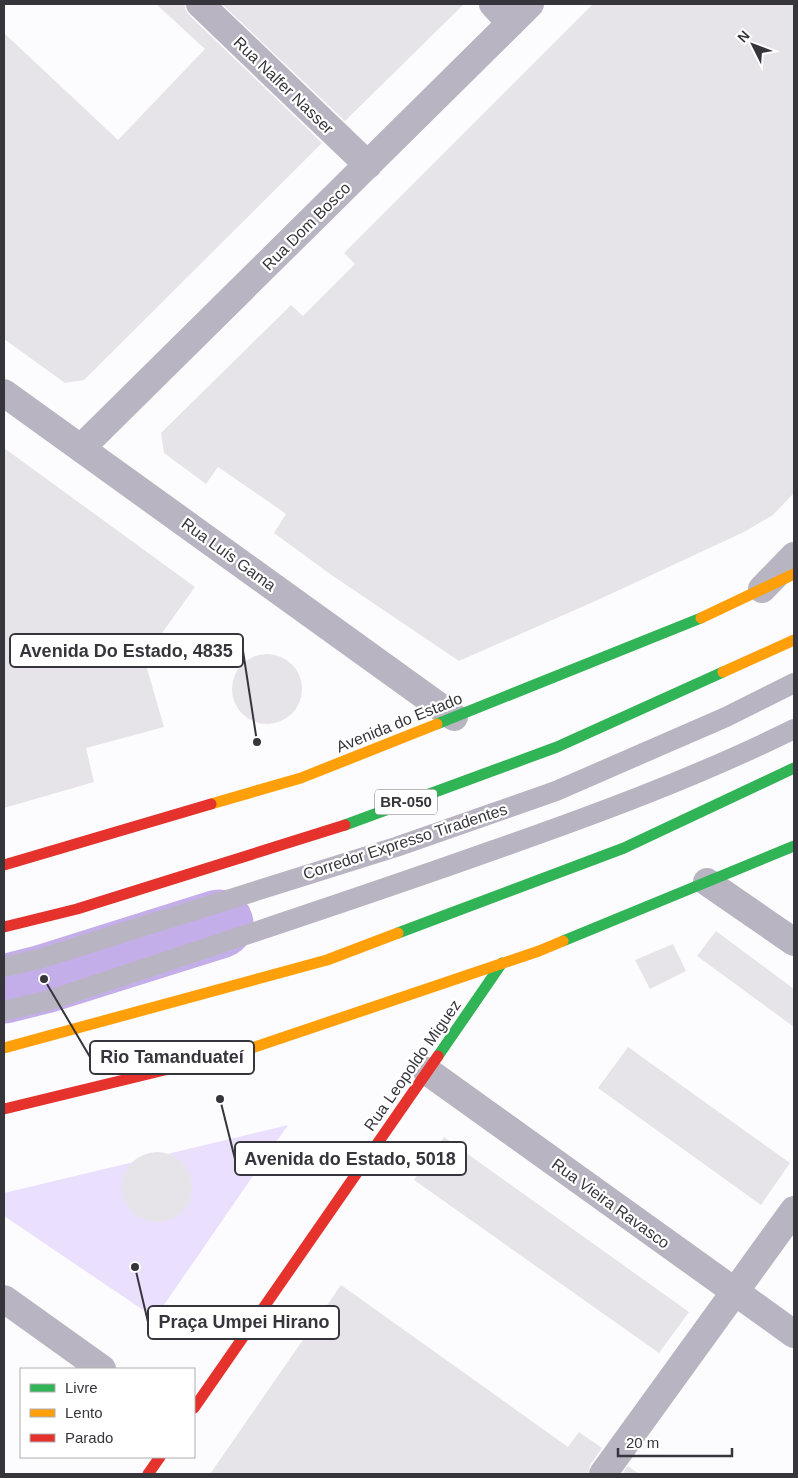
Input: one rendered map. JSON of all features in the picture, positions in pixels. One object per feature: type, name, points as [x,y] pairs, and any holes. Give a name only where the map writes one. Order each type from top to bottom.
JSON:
[{"type":"main road","name":"Avenida do Estado","points":[[4,865],[301,778],[717,612],[794,574]]},
{"type":"main road","name":"BR-050","points":[[4,927],[77,909],[328,831],[557,747],[794,640]]},
{"type":"main road","points":[[4,1048],[327,960],[624,848],[794,768]]},
{"type":"main road","points":[[4,1109],[243,1051],[539,951],[794,846]]},
{"type":"main road","name":"Rua Leopoldo Miguez","points":[[195,1407],[502,964]]},
{"type":"main road","points":[[148,1474],[159,1458]]},
{"type":"street","name":"Rua Nalfer Nasser","points":[[200,4],[368,165]]},
{"type":"street","name":"Rua Dom Bosco","points":[[81,448],[368,165],[502,13],[530,4]]},
{"type":"street","name":"Rua Luís Gama","points":[[4,393],[454,717]]},
{"type":"street","points":[[760,591],[794,556]]},
{"type":"street","points":[[707,882],[794,942]]},
{"type":"street","name":"Rua Vieira Ravasco","points":[[427,1071],[794,1334]]},
{"type":"street","points":[[603,1474],[794,1210]]},
{"type":"street","points":[[4,1299],[101,1368]]},
{"type":"lane","name":"Corredor Expresso Tiradentes","points":[[4,967],[39,959],[396,847],[556,791],[726,718],[794,683]]},
{"type":"lane","points":[[4,1011],[50,1000],[407,881],[566,824],[742,755],[794,729]]},
{"type":"shaded area","points":[[288,1125],[155,1318],[4,1216],[4,1193]]},
{"type":"building","points":[[156,4],[185,4],[185,9],[189,15],[322,143],[84,380],[65,383],[4,339],[4,33],[118,140],[205,49]]},
{"type":"building","points":[[222,4],[464,4],[345,121]]},
{"type":"building","points":[[593,4],[794,4],[794,493],[773,515],[744,532],[602,598],[459,661],[330,574],[274,533],[286,514],[272,504],[218,467],[206,484],[164,453],[161,433],[291,305],[303,316],[355,264],[344,253]]},
{"type":"building","points":[[4,448],[195,587],[144,658],[164,727],[86,748],[94,782],[4,808]]},
{"type":"building","points":[[267,654],[280,657],[292,664],[299,676],[302,689],[299,702],[292,714],[280,721],[267,724],[254,721],[242,714],[235,702],[232,689],[235,676],[242,664],[254,657]]},
{"type":"building","points":[[716,931],[794,989],[794,1027],[697,956]]},
{"type":"building","points":[[673,944],[686,971],[650,989],[635,960]]},
{"type":"building","points":[[628,1047],[790,1163],[761,1205],[598,1088]]},
{"type":"building","points":[[444,1137],[689,1312],[659,1353],[414,1180]]},
{"type":"building","points":[[150,1152],[164,1152],[177,1158],[186,1167],[192,1180],[190,1200],[182,1212],[164,1222],[150,1222],[137,1216],[128,1207],[122,1194],[122,1180],[128,1167],[137,1158]]},
{"type":"building","points":[[341,1285],[568,1447],[579,1432],[602,1448],[590,1465],[588,1474],[210,1474]]},
{"type":"building","points":[[628,1466],[639,1474],[622,1474]]},
{"type":"waterway","points":[[4,989],[44,979],[219,924]]},
{"type":"traffic: fast","points":[[437,724],[701,618]]},
{"type":"traffic: fast","points":[[345,825],[557,747],[723,672]]},
{"type":"traffic: fast","points":[[398,933],[624,848],[794,768]]},
{"type":"traffic: fast","points":[[563,941],[794,846]]},
{"type":"traffic: fast","points":[[438,1056],[502,963]]},
{"type":"traffic: slow","points":[[701,618],[794,574]]},
{"type":"traffic: slow","points":[[723,672],[794,640]]},
{"type":"traffic: slow","points":[[211,804],[301,778],[437,724]]},
{"type":"traffic: slow","points":[[4,1048],[327,960],[398,933]]},
{"type":"traffic: slow","points":[[243,1051],[539,951],[563,941]]},
{"type":"traffic: jam","points":[[4,865],[211,804]]},
{"type":"traffic: jam","points":[[4,927],[77,909],[345,825]]},
{"type":"traffic: jam","points":[[4,1109],[243,1051]]},
{"type":"traffic: jam","points":[[195,1407],[438,1056]]},
{"type":"traffic: jam","points":[[148,1474],[159,1458]]},
{"type":"place","name":"Avenida Do Estado, 4835","points":[[257,742]]},
{"type":"place","name":"Rio Tamanduateí","points":[[44,979]]},
{"type":"place","name":"Avenida do Estado, 5018","points":[[220,1099]]},
{"type":"place","name":"Praça Umpei Hirano","points":[[135,1267]]}]
